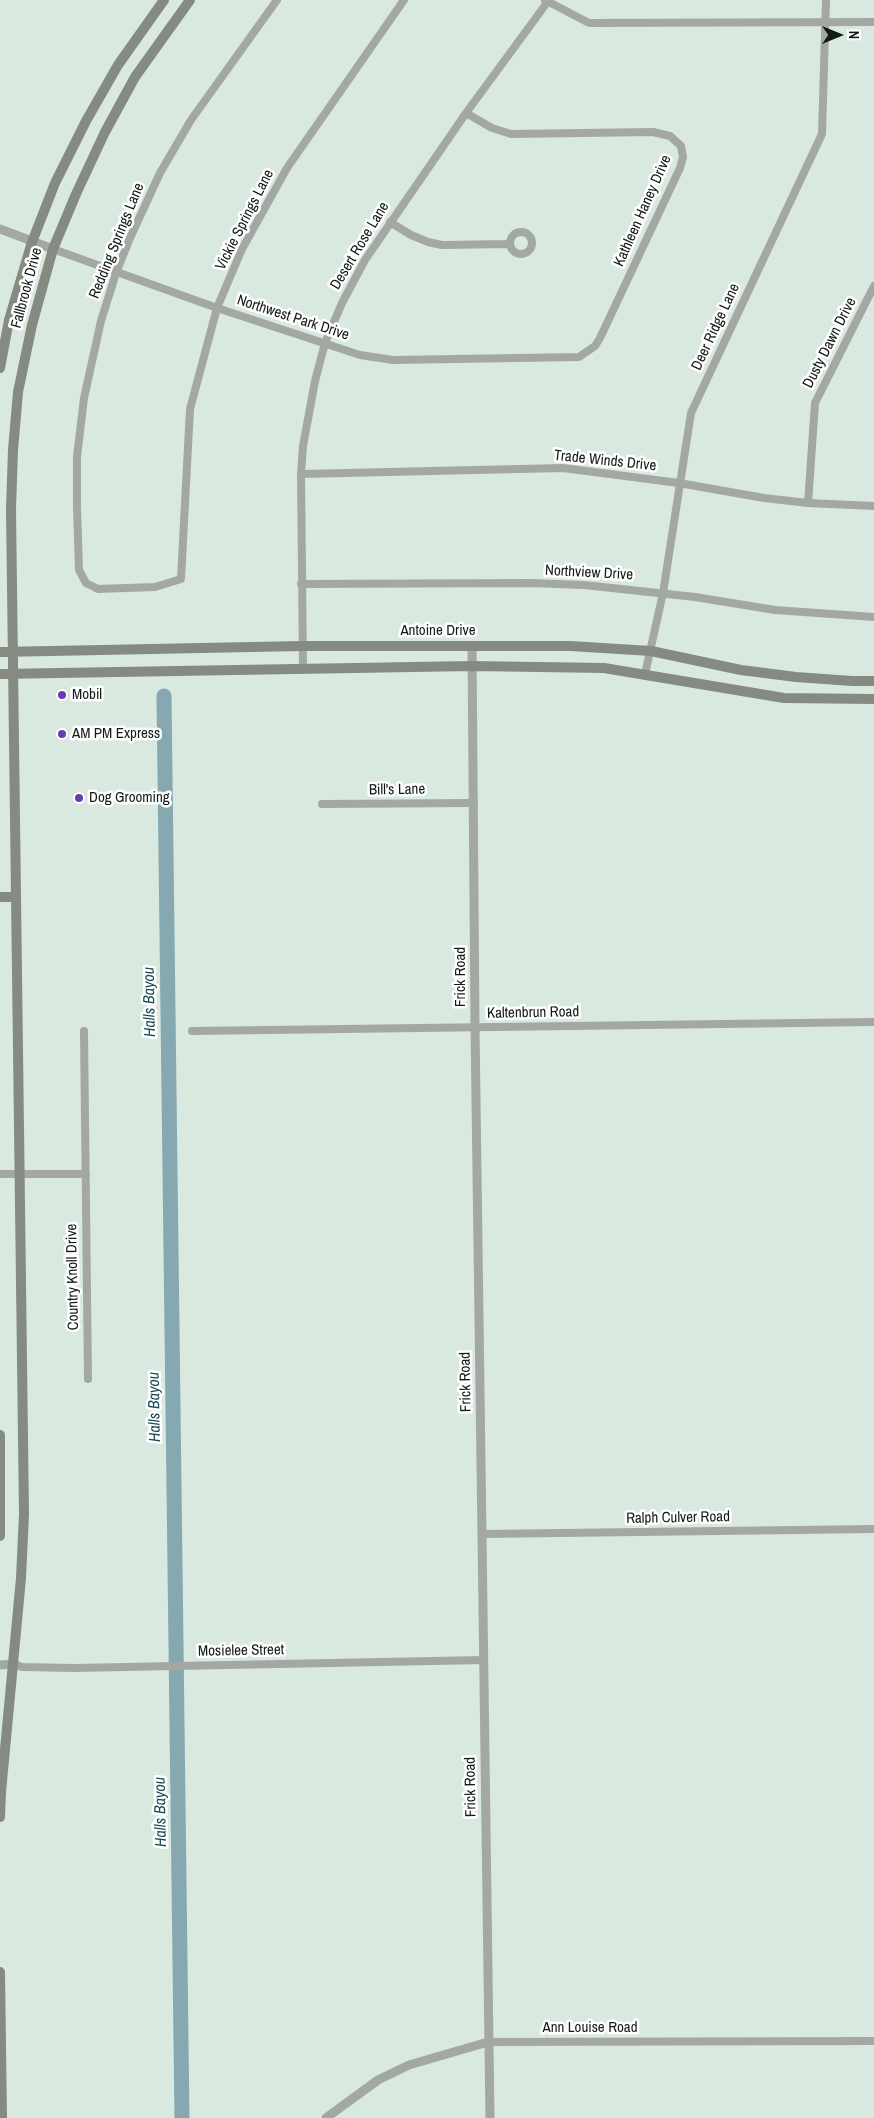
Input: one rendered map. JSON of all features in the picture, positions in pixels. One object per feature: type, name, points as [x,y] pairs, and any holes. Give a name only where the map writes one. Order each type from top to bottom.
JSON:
[{"type":"main road","name":"Fallbrook Drive","points":[[0,368],[9,320],[32,242],[56,184],[86,121],[118,65],[164,0]]},
{"type":"main road","name":"Fallbrook Drive","points":[[0,1817],[14,1664],[24,1514],[10,509],[18,392],[32,325],[53,250],[76,194],[131,85],[190,0]]},
{"type":"main road","name":"Antoine Drive","points":[[0,652],[302,646],[570,646],[651,651],[750,671],[824,679],[874,681]]},
{"type":"main road","points":[[0,674],[472,666],[604,668],[784,698],[874,699]]},
{"type":"main road","points":[[0,897],[15,897]]},
{"type":"main road","points":[[0,1434],[0,1536]]},
{"type":"main road","points":[[0,1972],[2,2118]]},
{"type":"street","name":"Redding Springs Lane","points":[[184,544],[181,579],[155,587],[98,589],[86,583],[82,578],[78,562],[77,527],[78,457],[84,398],[101,321],[116,272],[140,213],[175,146],[277,0]]},
{"type":"street","name":"Vickie Springs Lane","points":[[184,544],[190,409],[217,308],[242,250],[287,168],[404,0]]},
{"type":"street","name":"Deer Ridge Lane","points":[[645,674],[663,592],[691,414],[822,134],[826,0]]},
{"type":"street","points":[[547,1],[589,23],[874,22]]},
{"type":"street","name":"Desert Rose Lane","points":[[302,668],[301,474],[309,409],[325,343],[354,280],[390,222],[547,1]]},
{"type":"street","name":"Kathleen Haney Drive","points":[[466,113],[492,128],[510,134],[653,132],[670,136],[681,146],[683,157],[680,168],[600,338],[589,352]]},
{"type":"street","points":[[390,222],[411,235],[435,244],[510,244]]},
{"type":"street","name":"Northwest Park Drive","points":[[0,229],[53,250],[217,308],[360,355],[393,360],[563,358],[579,357],[589,352]]},
{"type":"street","name":"Dusty Dawn Drive","points":[[808,503],[815,403],[874,286]]},
{"type":"street","name":"Trade Winds Drive","points":[[301,474],[562,468],[679,482],[764,498],[808,503],[874,506]]},
{"type":"street","name":"Northview Drive","points":[[301,584],[531,583],[584,585],[663,592],[775,610],[874,617]]},
{"type":"street","name":"Frick Road","points":[[472,646],[475,1027],[490,2118]]},
{"type":"street","name":"Bill's Lane","points":[[322,804],[474,802]]},
{"type":"street","name":"Kaltenbrun Road","points":[[192,1031],[874,1022]]},
{"type":"street","name":"Country Knoll Drive","points":[[84,1031],[88,1379]]},
{"type":"street","points":[[0,1174],[86,1174]]},
{"type":"street","name":"Ralph Culver Road","points":[[482,1534],[874,1529]]},
{"type":"street","name":"Mosielee Street","points":[[0,1664],[14,1664],[22,1667],[74,1668],[484,1660]]},
{"type":"street","name":"Ann Louise Road","points":[[326,2118],[378,2080],[409,2065],[488,2042],[874,2041]]},
{"type":"waterway","name":"Halls Bayou","points":[[164,696],[182,2118]]},
{"type":"place","name":"Mobil","points":[[62,695]]},
{"type":"place","name":"AM PM Express","points":[[62,734]]},
{"type":"place","name":"Dog Grooming","points":[[79,798]]}]
